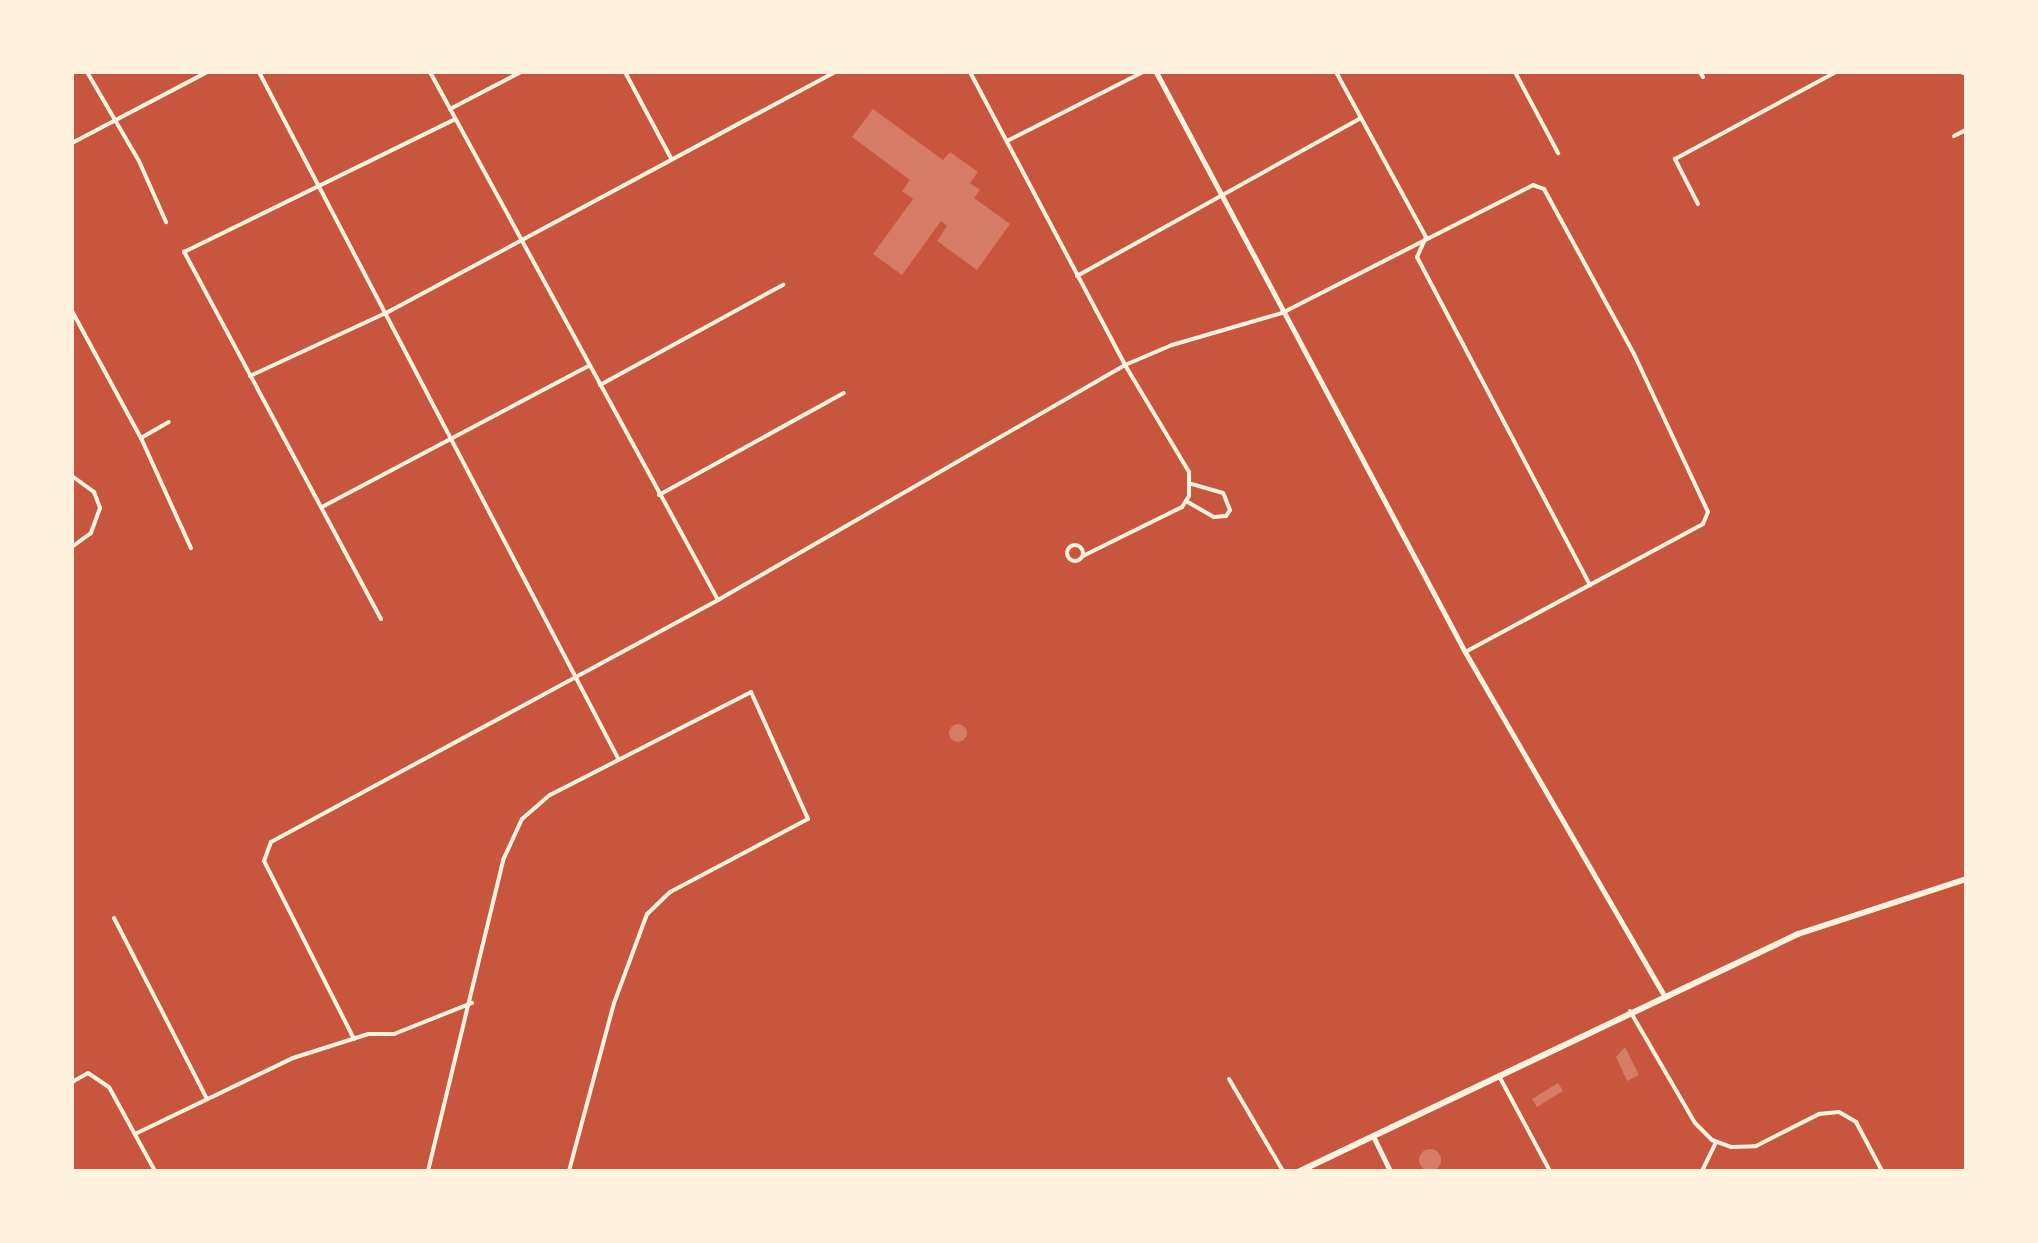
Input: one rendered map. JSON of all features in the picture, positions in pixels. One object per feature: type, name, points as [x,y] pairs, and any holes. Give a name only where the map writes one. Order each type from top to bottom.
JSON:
[{"type":"main road","points":[[1300,1171],[1374,1138],[1630,1011],[1798,934],[1966,879]]},
{"type":"street","points":[[87,72],[112,122],[139,161],[166,222]]},
{"type":"street","points":[[72,143],[207,72]]},
{"type":"street","points":[[259,72],[388,312],[619,760]]},
{"type":"street","points":[[430,72],[718,600]]},
{"type":"street","points":[[450,109],[521,72]]},
{"type":"street","points":[[625,72],[671,159]]},
{"type":"street","points":[[970,72],[1125,365],[1189,472],[1191,484],[1186,501],[1083,556],[1073,561],[1067,551],[1078,546],[1083,556]]},
{"type":"street","points":[[1007,141],[1143,72]]},
{"type":"street","points":[[1156,72],[1465,652],[1665,997]]},
{"type":"street","points":[[1336,72],[1426,237]]},
{"type":"street","points":[[1515,72],[1558,153]]},
{"type":"street","points":[[1698,204],[1675,159],[1836,72]]},
{"type":"street","points":[[250,376],[388,312],[831,73]]},
{"type":"street","points":[[1077,276],[1361,118]]},
{"type":"street","points":[[381,619],[184,252],[455,119]]},
{"type":"street","points":[[1954,136],[1966,130]]},
{"type":"street","points":[[354,1039],[264,861],[271,842],[554,686],[578,678],[718,600],[1125,365],[1172,345],[1282,313],[1533,185],[1544,189],[1634,354],[1708,512],[1703,524],[1465,652]]},
{"type":"street","points":[[1426,237],[1417,257],[1590,585]]},
{"type":"street","points":[[600,385],[783,285]]},
{"type":"street","points":[[72,311],[141,438],[191,548]]},
{"type":"street","points":[[321,508],[588,366]]},
{"type":"street","points":[[659,495],[844,393]]},
{"type":"street","points":[[141,438],[169,422]]},
{"type":"street","points":[[72,476],[94,492],[100,508],[91,533],[72,547]]},
{"type":"street","points":[[1186,501],[1214,517],[1226,516],[1230,510],[1223,493],[1191,484]]},
{"type":"street","points":[[428,1171],[431,1145],[472,1003],[503,860],[522,819],[550,795],[751,692],[808,819],[670,892],[647,914],[614,1003],[569,1171]]},
{"type":"street","points":[[114,918],[207,1099]]},
{"type":"street","points":[[135,1134],[293,1058],[354,1039],[394,1034],[472,1003]]},
{"type":"street","points":[[1630,1011],[1695,1123],[1716,1142],[1756,1146],[1819,1114],[1839,1112],[1856,1122],[1882,1171]]},
{"type":"street","points":[[72,1082],[88,1073],[109,1087],[155,1171]]},
{"type":"street","points":[[1499,1076],[1550,1171]]},
{"type":"street","points":[[1229,1079],[1283,1171]]},
{"type":"street","points":[[1374,1138],[1390,1171]]},
{"type":"street","points":[[1702,1171],[1716,1142]]},
{"type":"building","points":[[873,109],[943,160],[950,152],[978,172],[970,183],[980,190],[974,198],[1010,224],[977,270],[937,241],[947,226],[941,221],[902,275],[873,254],[913,199],[902,191],[910,180],[852,137]]},
{"type":"building","points":[[958,724],[967,733],[958,742],[949,733]]},
{"type":"building","points":[[1625,1047],[1639,1075],[1627,1081],[1616,1057]]},
{"type":"building","points":[[1558,1083],[1563,1091],[1537,1107],[1532,1099]]},
{"type":"building","points":[[1430,1149],[1438,1152],[1441,1160],[1438,1168],[1430,1171],[1422,1168],[1419,1160],[1422,1152]]}]
